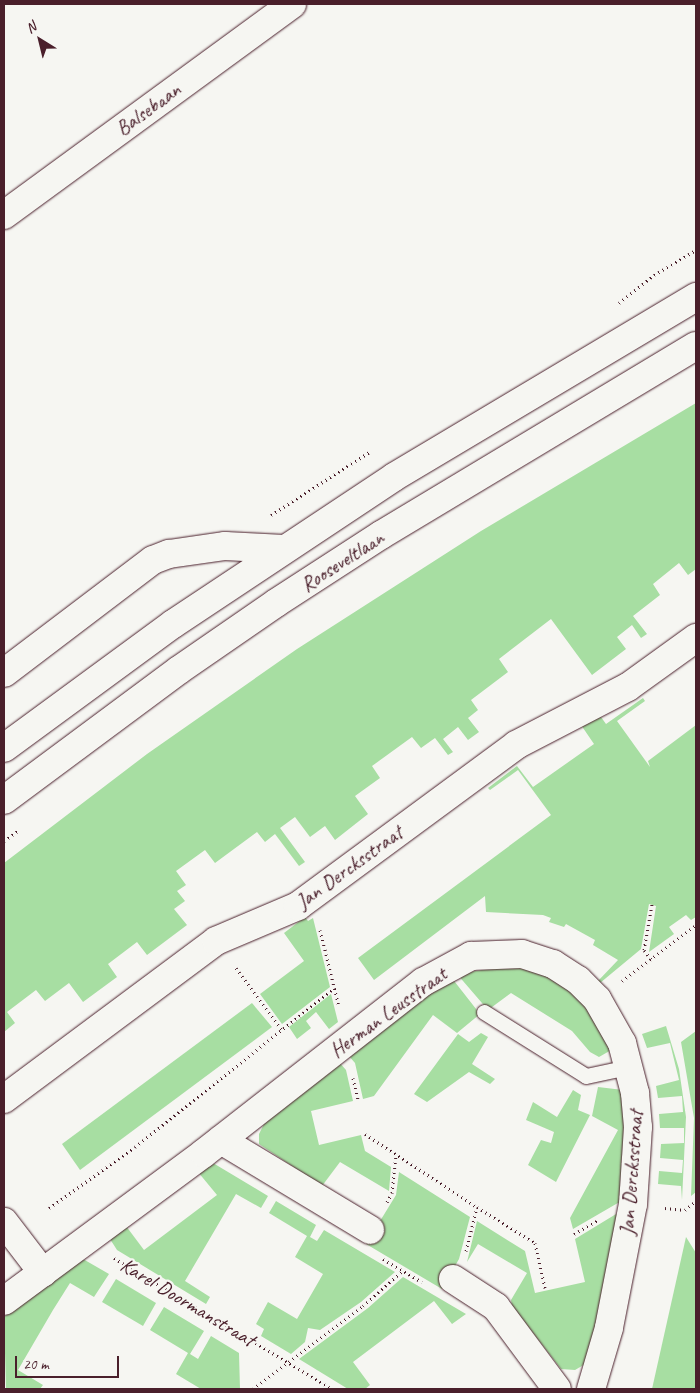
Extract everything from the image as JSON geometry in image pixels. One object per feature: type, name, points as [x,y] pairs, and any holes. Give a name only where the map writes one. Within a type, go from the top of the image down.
[{"type":"street","name":"Balsebaan","points":[[4,215],[292,4]]},
{"type":"street","name":"Rooseveltlaan","points":[[4,748],[126,657],[284,549],[394,477],[696,297]]},
{"type":"street","name":"Rooseveltlaan","points":[[4,800],[179,670],[381,535],[696,346]]},
{"type":"street","name":"Rooseveltlaan","points":[[4,673],[153,560],[169,554],[225,546],[284,549]]},
{"type":"street","name":"Jan Dercksstraat","points":[[4,1099],[216,941],[298,906],[516,745],[628,687],[696,638]]},
{"type":"street","name":"Herman Leusstraat","points":[[43,1273],[221,1140],[422,982],[471,956],[522,954],[553,964],[578,980],[597,999]]},
{"type":"street","name":"Jan Dercksstraat","points":[[591,1389],[609,1328],[633,1204],[638,1127],[635,1093],[622,1043],[597,999]]},
{"type":"street","points":[[221,1140],[374,1243]]},
{"type":"street","points":[[4,1222],[43,1273],[4,1301]]},
{"type":"street","points":[[453,1279],[496,1308],[557,1389]]},
{"type":"lane","points":[[484,1012],[586,1076],[628,1067]]},
{"type":"path","points":[[4,841],[26,824]]},
{"type":"path","points":[[312,896],[341,1018],[354,1035]]},
{"type":"path","points":[[651,959],[644,950],[652,904]]},
{"type":"path","points":[[597,999],[696,926]]},
{"type":"path","points":[[216,941],[281,1029]]},
{"type":"path","points":[[49,1208],[135,1147],[334,988]]},
{"type":"path","points":[[366,1134],[478,1207],[537,1242],[545,1288]]},
{"type":"path","points":[[374,1243],[402,1271],[444,1295],[462,1262],[478,1207]]},
{"type":"path","name":"Karel Doormanstraat","points":[[86,1242],[332,1389]]},
{"type":"path","points":[[253,1389],[289,1363],[402,1271]]},
{"type":"green space","points":[[696,403],[696,569],[688,575],[679,563],[653,584],[660,595],[633,616],[647,634],[641,638],[632,625],[617,637],[626,649],[592,675],[551,619],[499,659],[508,672],[471,700],[478,710],[468,718],[479,732],[468,740],[458,727],[443,739],[453,752],[448,755],[435,738],[421,748],[412,737],[372,766],[380,778],[355,796],[368,814],[335,840],[325,826],[310,837],[295,817],[280,828],[305,862],[299,866],[275,834],[265,842],[257,832],[215,863],[205,850],[176,871],[186,885],[177,891],[185,901],[174,909],[187,925],[147,955],[137,942],[108,964],[117,977],[83,1002],[69,983],[45,1001],[36,990],[7,1012],[15,1023],[4,1032],[4,863],[147,754],[297,649],[481,531]]},
{"type":"green space","points":[[643,698],[645,701],[617,721],[650,767],[648,761],[696,725],[696,917],[691,920],[686,915],[669,927],[674,934],[649,952],[656,906],[649,904],[641,949],[600,983],[598,981],[618,960],[593,945],[595,940],[566,924],[564,927],[549,922],[551,918],[543,915],[486,912],[485,896],[374,980],[358,958],[551,815],[518,770],[490,790],[488,788],[517,766],[533,787],[594,744],[579,722],[596,710],[606,724]]},
{"type":"green space","points":[[305,917],[308,921],[313,918],[330,987],[282,1024],[260,994],[304,961],[284,933]]},
{"type":"green space","points":[[513,965],[551,976],[586,1003],[613,1049],[599,1057],[590,1052],[572,1031],[511,993],[488,1010],[457,974]]},
{"type":"green space","points":[[451,977],[480,1014],[457,1033],[433,1015],[374,1096],[363,1099],[355,1063],[348,1055]]},
{"type":"green space","points":[[331,994],[338,1022],[329,1029],[316,1012],[306,1021],[311,1028],[297,1039],[289,1027]]},
{"type":"green space","points":[[252,1003],[272,1027],[80,1170],[62,1144]]},
{"type":"green space","points":[[666,1026],[679,1069],[686,1117],[682,1200],[681,1186],[658,1184],[659,1171],[682,1173],[683,1160],[660,1158],[661,1144],[684,1143],[684,1128],[660,1128],[659,1114],[683,1112],[682,1096],[658,1098],[656,1086],[679,1080],[670,1043],[647,1048],[642,1034]]},
{"type":"green space","points":[[696,1031],[696,1192],[691,1196],[694,1118],[681,1042]]},
{"type":"green space","points":[[481,1033],[488,1037],[472,1064],[495,1079],[490,1084],[469,1072],[427,1102],[414,1094],[458,1034],[469,1042]]},
{"type":"green space","points":[[339,1062],[346,1070],[353,1101],[311,1111],[319,1145],[361,1135],[365,1151],[391,1167],[389,1191],[340,1162],[322,1186],[259,1144],[259,1134],[266,1120]]},
{"type":"green space","points":[[598,1087],[623,1090],[627,1115],[623,1200],[573,1229],[570,1218],[618,1130],[592,1116]]},
{"type":"green space","points":[[573,1090],[581,1095],[578,1110],[590,1115],[556,1182],[528,1165],[541,1140],[551,1143],[554,1132],[526,1120],[533,1102],[557,1117]]},
{"type":"green space","points":[[213,1163],[268,1196],[261,1208],[236,1194],[185,1281],[210,1297],[206,1304],[117,1250],[110,1239],[126,1226],[144,1250],[217,1195],[198,1172]]},
{"type":"green space","points":[[399,1172],[470,1217],[459,1259],[442,1289],[366,1244],[396,1195]]},
{"type":"green space","points":[[276,1201],[316,1225],[310,1237],[317,1241],[324,1230],[395,1272],[361,1302],[320,1330],[308,1328],[305,1342],[291,1354],[261,1336],[264,1329],[256,1324],[268,1302],[297,1319],[323,1274],[295,1257],[307,1236],[269,1213]]},
{"type":"green space","points":[[621,1211],[587,1363],[575,1370],[561,1369],[512,1306],[511,1300],[527,1273],[478,1244],[467,1262],[477,1221],[525,1251],[535,1293],[585,1282],[575,1239]]},
{"type":"green space","points":[[686,1237],[696,1253],[696,1389],[652,1389]]},
{"type":"green space","points":[[83,1259],[109,1274],[94,1297],[70,1283],[53,1310],[18,1370],[43,1385],[40,1389],[6,1389],[4,1317]]},
{"type":"green space","points":[[403,1277],[466,1314],[452,1324],[434,1301],[353,1362],[370,1385],[365,1389],[348,1389],[299,1359],[368,1308]]},
{"type":"green space","points":[[116,1279],[156,1303],[143,1326],[102,1302]]},
{"type":"green space","points":[[164,1307],[204,1331],[190,1354],[198,1359],[211,1336],[239,1353],[240,1389],[201,1389],[176,1374],[188,1353],[150,1330]]}]
